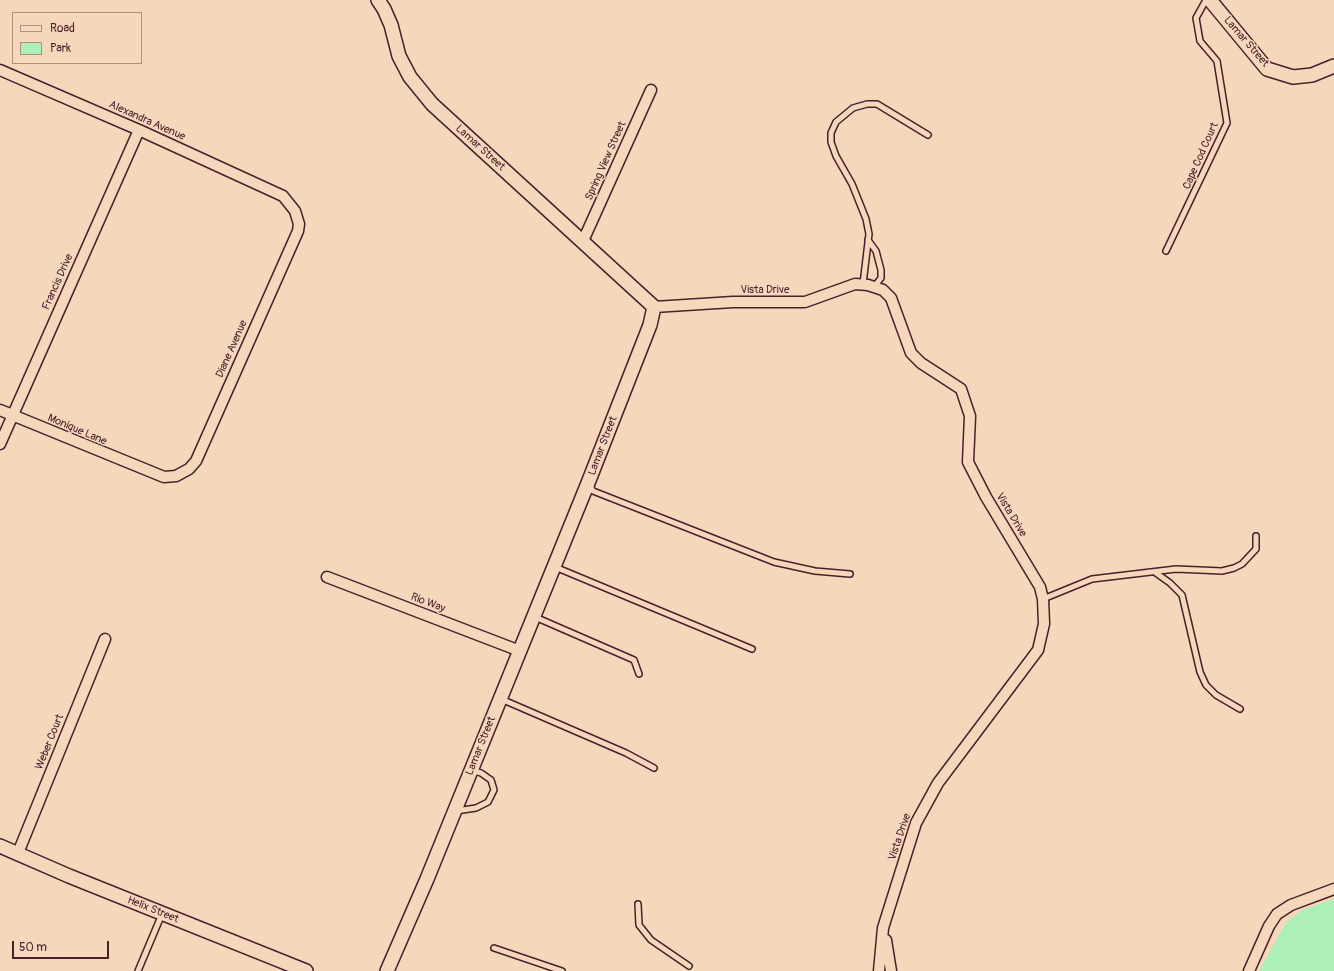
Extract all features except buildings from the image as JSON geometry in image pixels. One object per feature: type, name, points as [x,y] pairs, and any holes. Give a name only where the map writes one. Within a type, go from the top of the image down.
[{"type":"street","name":"Lamar Street","points":[[378,0],[391,25],[399,56],[410,77],[432,104],[654,307],[650,325],[588,483],[455,811],[387,971]]},
{"type":"street","name":"Lamar Street","points":[[1210,0],[1268,68],[1293,77],[1312,75],[1334,66]]},
{"type":"street","name":"Alexandra Avenue","points":[[0,70],[139,130],[283,196]]},
{"type":"street","name":"Spring View Street","points":[[583,241],[651,90]]},
{"type":"street","name":"Francis Drive","points":[[0,444],[139,130]]},
{"type":"street","name":"Diane Avenue","points":[[145,471],[164,477],[176,476],[189,470],[196,461],[298,231],[296,211],[283,196]]},
{"type":"street","name":"Vista Drive","points":[[654,307],[733,302],[805,302],[855,284],[863,284],[883,290],[891,298],[911,353],[921,363],[961,389],[970,416],[968,462],[986,497],[1040,587],[1043,599],[1044,624],[1038,650],[938,783],[916,823],[884,928],[879,971]]},
{"type":"street","name":"Monique Lane","points":[[0,410],[145,471]]},
{"type":"street","name":"Rio Way","points":[[327,577],[520,651]]},
{"type":"street","name":"Weber Court","points":[[18,853],[105,639]]},
{"type":"street","name":"Helix Street","points":[[0,846],[69,876],[306,971]]},
{"type":"street","points":[[1249,971],[1269,926],[1277,914],[1291,906],[1334,889]]},
{"type":"street","points":[[884,928],[891,971]]},
{"type":"lane","name":"Cape Cod Court","points":[[1166,251],[1227,123],[1217,61],[1200,41],[1196,18],[1206,0]]},
{"type":"lane","points":[[863,284],[869,234],[866,219],[855,191],[836,156],[831,142],[831,133],[836,122],[853,108],[867,104],[877,104],[928,135]]},
{"type":"lane","points":[[868,240],[876,251],[881,270],[881,278],[874,287]]},
{"type":"lane","points":[[588,483],[593,491],[755,556],[774,562],[815,571],[850,574]]},
{"type":"lane","points":[[1043,599],[1092,579],[1156,573],[1176,569],[1222,571],[1234,568],[1242,564],[1256,549],[1256,536]]},
{"type":"lane","points":[[554,567],[752,648]]},
{"type":"lane","points":[[1156,573],[1170,583],[1182,595],[1200,672],[1206,685],[1216,695],[1240,708]]},
{"type":"lane","points":[[534,616],[634,660],[639,674]]},
{"type":"lane","points":[[500,699],[626,753],[654,768]]},
{"type":"lane","points":[[455,811],[476,808],[488,802],[494,790],[491,780],[481,773],[471,770]]},
{"type":"lane","points":[[638,904],[638,925],[651,940],[689,966]]},
{"type":"lane","points":[[138,971],[162,913]]},
{"type":"lane","points":[[494,948],[562,971]]},
{"type":"green space","points":[[1334,899],[1334,971],[1259,971],[1287,921],[1304,909]]}]
